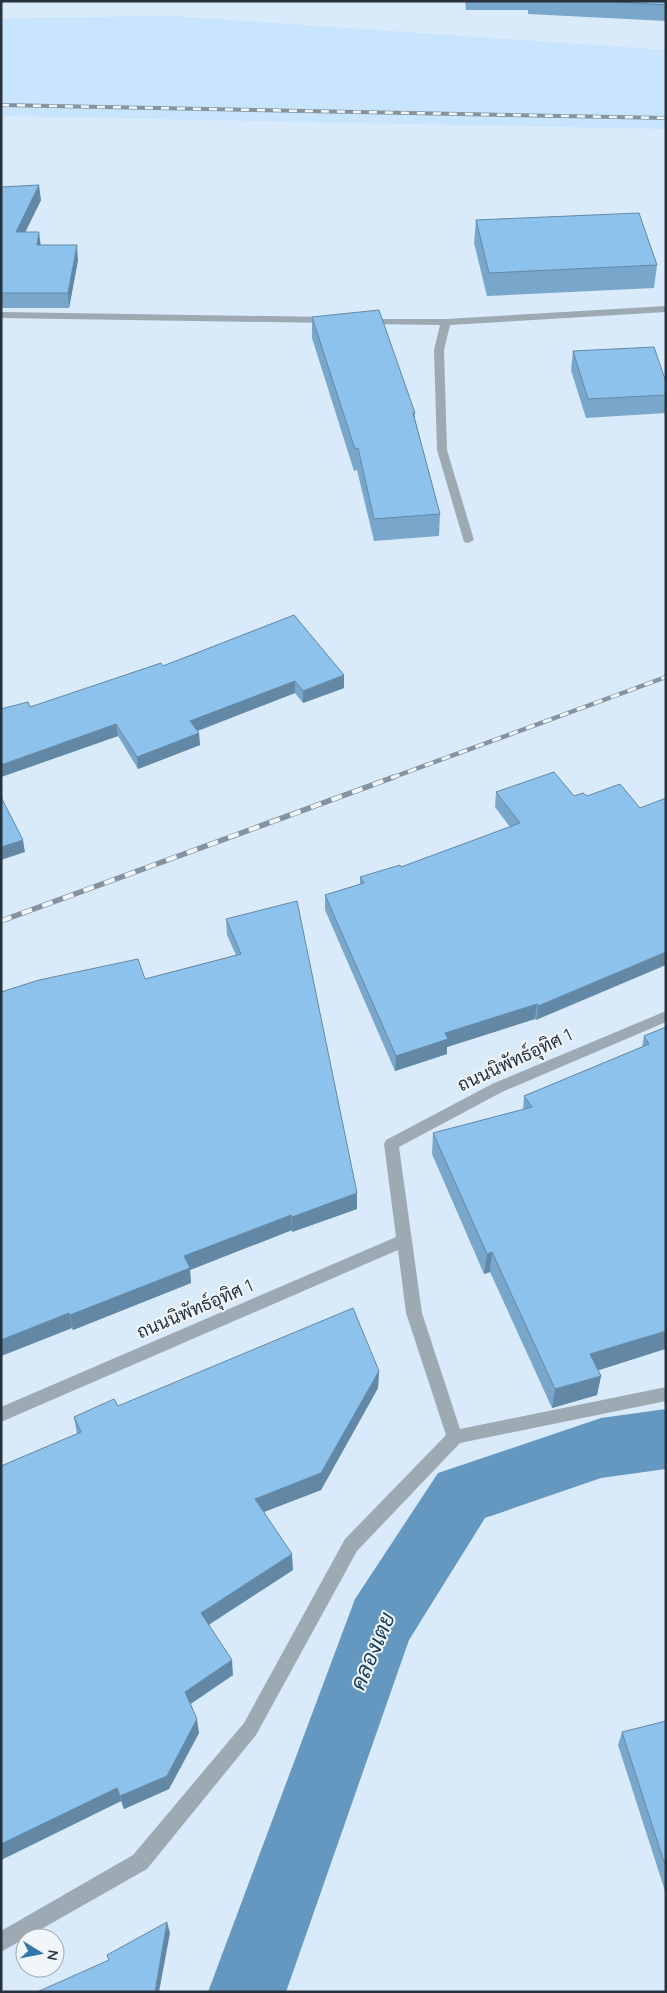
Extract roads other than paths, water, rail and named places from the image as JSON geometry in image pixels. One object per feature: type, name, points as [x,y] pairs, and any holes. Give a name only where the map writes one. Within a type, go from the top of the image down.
[{"type":"street","points":[[357,321],[446,322],[666,309]]},
{"type":"street","points":[[1,315],[337,320]]},
{"type":"street","points":[[446,322],[439,350],[442,450],[468,540]]},
{"type":"street","name":"ถนนนิพัทธ์อุทิศ 1","points":[[455,1436],[414,1313],[391,1144],[497,1088],[666,1016]]},
{"type":"street","name":"ถนนนิพัทธ์อุทิศ 1","points":[[1,1414],[404,1240]]},
{"type":"street","points":[[1,1942],[140,1862],[250,1729],[351,1545],[455,1436],[666,1394]]},
{"type":"waterway","name":"คลองเตย","points":[[247,1992],[380,1623],[462,1495],[601,1448],[666,1439]]},
{"type":"railway","points":[[1,105],[666,118]]},
{"type":"railway","points":[[391,778],[666,677]]},
{"type":"railway","points":[[1,921],[394,777]]}]
